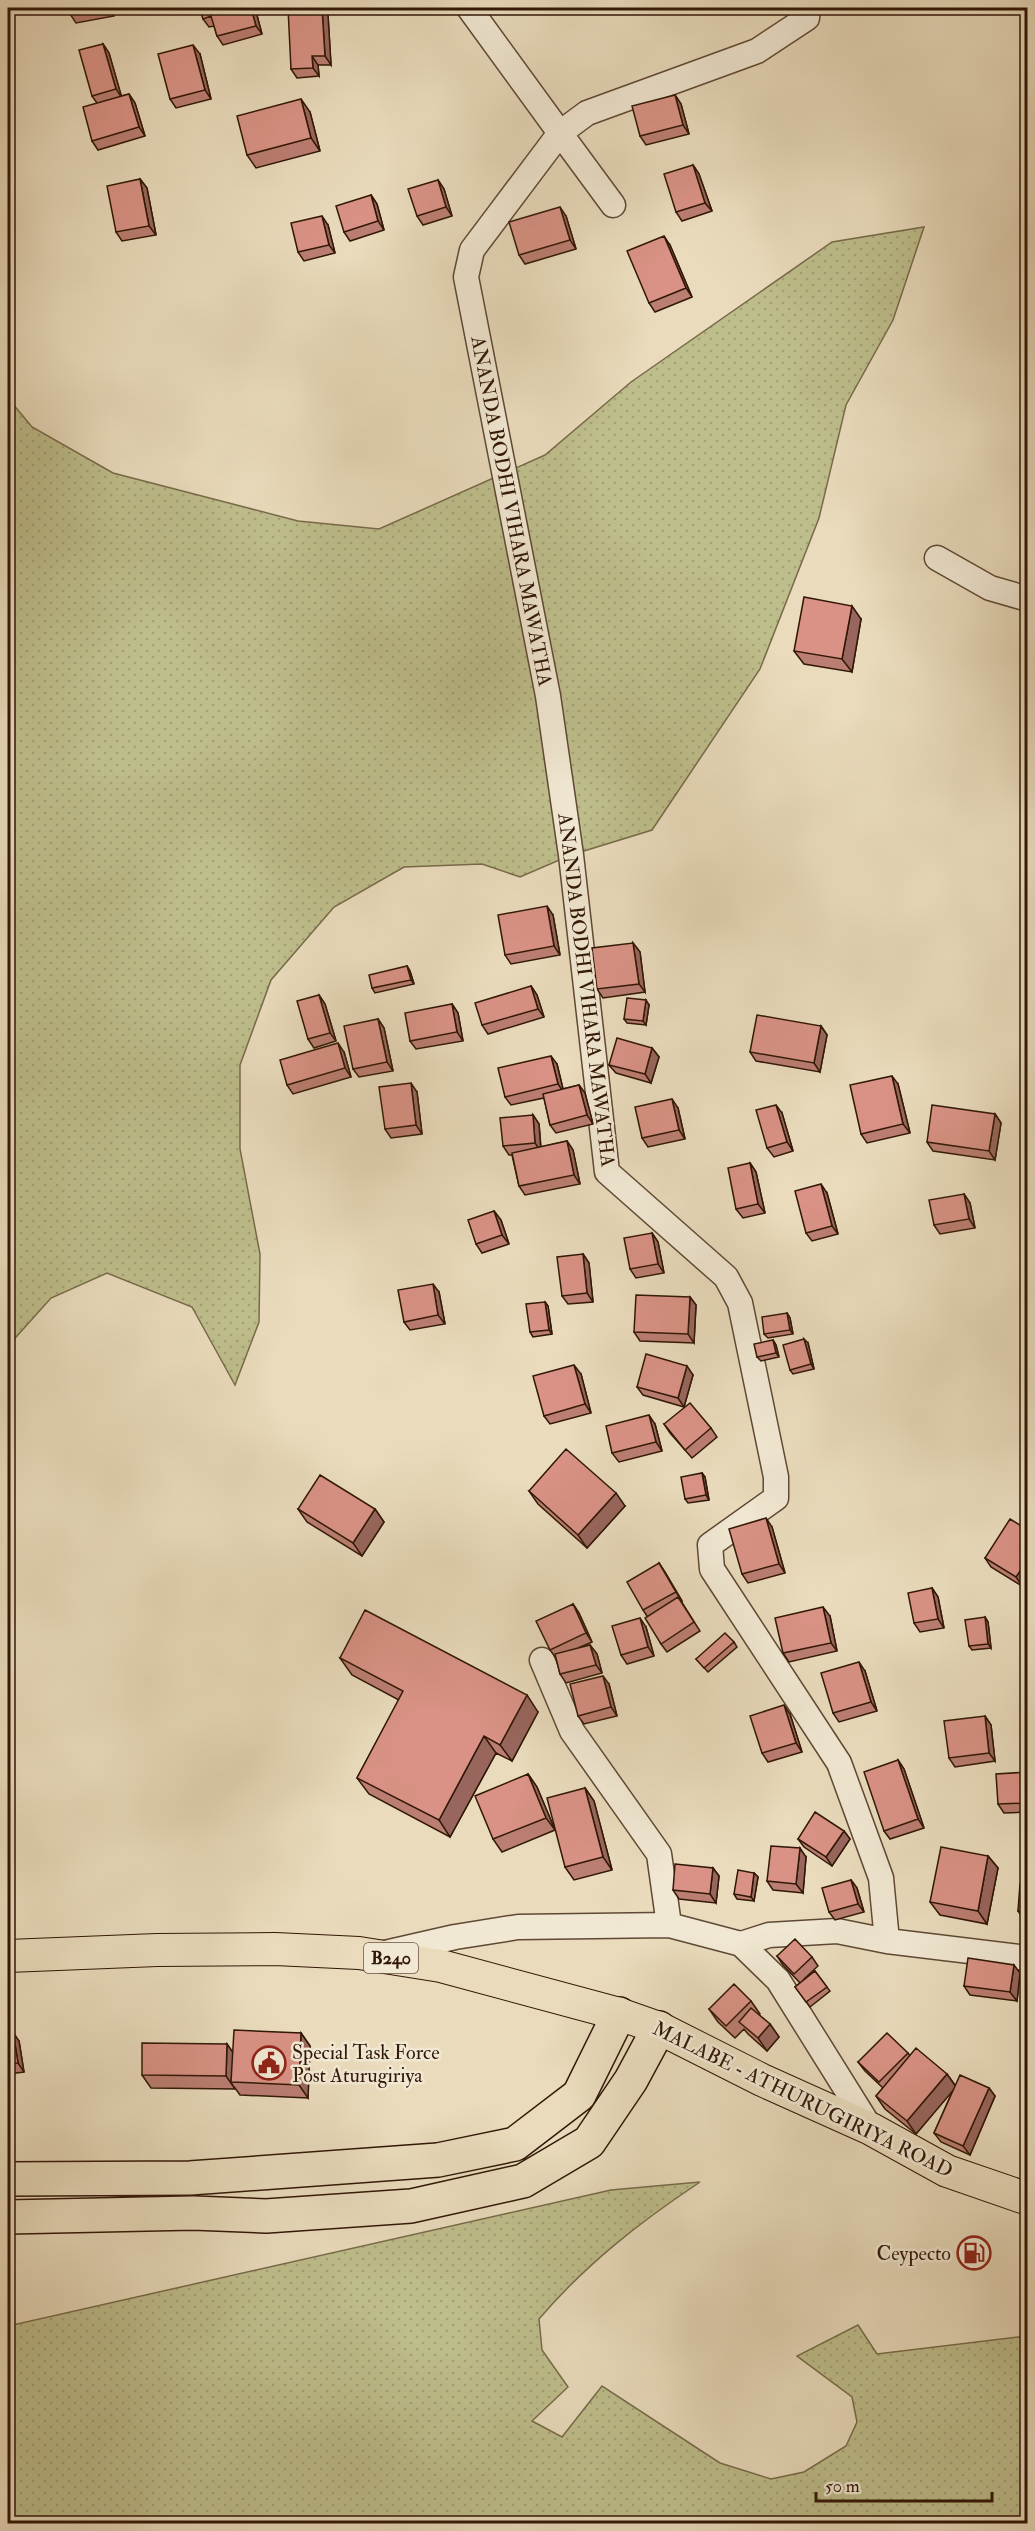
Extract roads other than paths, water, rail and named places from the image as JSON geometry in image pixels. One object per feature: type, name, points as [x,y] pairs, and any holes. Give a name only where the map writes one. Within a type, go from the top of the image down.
[{"type":"highway","points":[[8,2180],[201,2177],[438,2160],[515,2144],[579,2095],[619,2014]]},
{"type":"highway","points":[[8,2217],[193,2213],[266,2216],[411,2206],[523,2181],[589,2142],[631,2080],[659,2028]]},
{"type":"main road","name":"MALABE - ATHURUGIRIYA ROAD","points":[[8,1956],[157,1950],[275,1949],[377,1955],[441,1966],[619,2014],[659,2028],[762,2080],[871,2129],[946,2171],[1028,2199]]},
{"type":"street","points":[[469,8],[613,205]]},
{"type":"street","points":[[560,133],[587,113],[757,51],[807,18],[808,8]]},
{"type":"street","name":"ANANDA BODHI VIHARA MAWATHA","points":[[560,133],[472,250],[466,277],[548,696],[571,855],[607,1172],[726,1277],[740,1303],[776,1478],[776,1498],[710,1545],[712,1569],[839,1763],[881,1878],[887,1941]]},
{"type":"street","points":[[937,558],[990,588],[1028,599]]},
{"type":"street","points":[[543,1660],[572,1731],[659,1854],[669,1925]]},
{"type":"street","points":[[377,1955],[455,1937],[518,1927],[669,1925],[741,1944],[778,1980],[871,2129]]},
{"type":"street","points":[[741,1944],[769,1935],[837,1932],[887,1941],[1028,1958]]},
{"type":"place","name":"Special Task Force Post Aturugiriya","points":[[269,2063]]},
{"type":"place","name":"Ceypecto","points":[[974,2253]]}]
